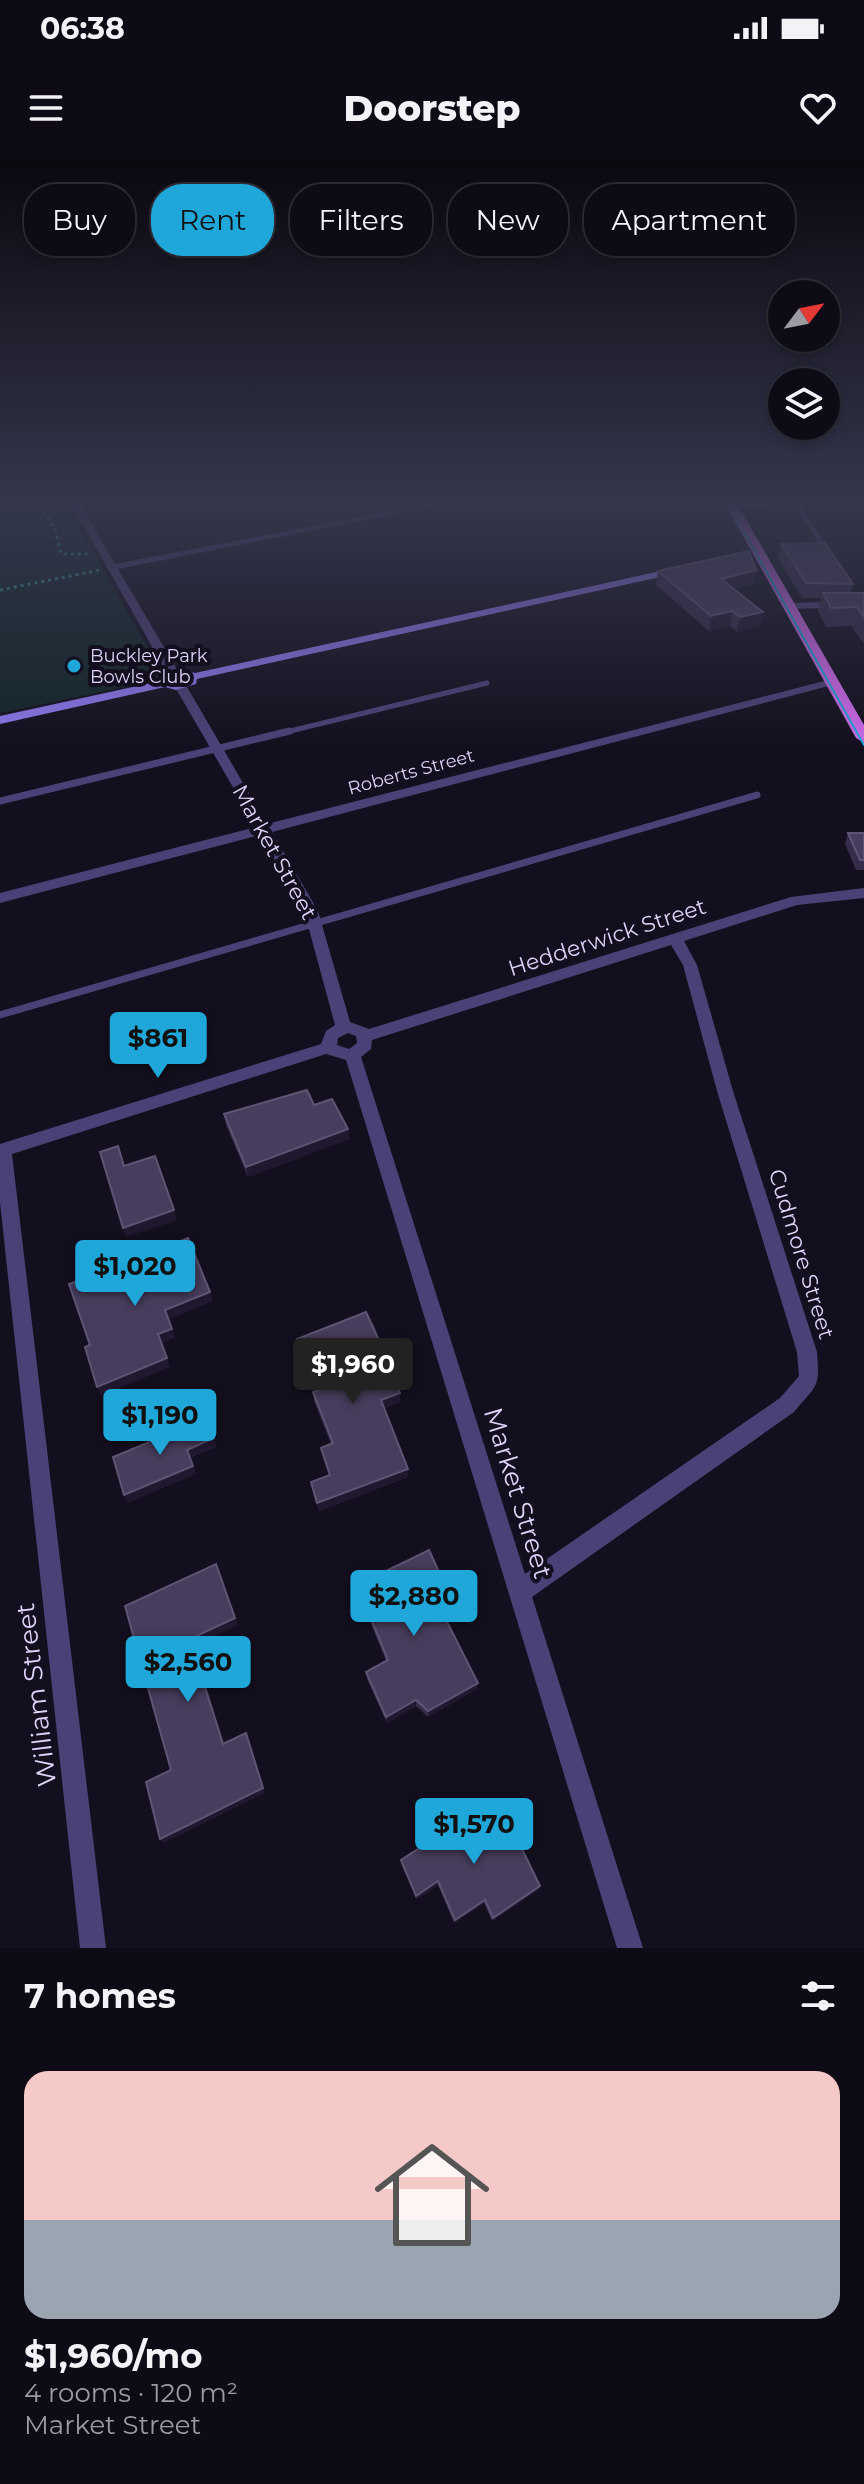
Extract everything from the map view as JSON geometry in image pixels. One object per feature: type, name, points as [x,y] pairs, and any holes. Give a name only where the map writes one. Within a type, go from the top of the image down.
[{"type":"main road","points":[[776,583],[864,738]]},
{"type":"street","points":[[121,583],[169,678],[181,687],[190,683],[193,677]]},
{"type":"street","points":[[0,720],[183,672],[193,677],[618,583]]},
{"type":"street","points":[[789,606],[862,604]]},
{"type":"street","name":"Roberts Street","points":[[0,898],[832,682]]},
{"type":"street","name":"Market Street","points":[[181,687],[316,923],[344,1028]]},
{"type":"street","name":"Hedderwick Street","points":[[365,1036],[796,900],[864,893]]},
{"type":"street","name":"Cudmore Street","points":[[519,1592],[787,1405],[809,1379],[807,1352],[725,1091],[690,965],[675,938]]},
{"type":"street","points":[[344,1028],[359,1030],[365,1036],[363,1049],[352,1055],[341,1055],[329,1047],[331,1035],[344,1028]]},
{"type":"street","points":[[2,1150],[329,1047]]},
{"type":"street","name":"Market Street","points":[[352,1055],[630,1948]]},
{"type":"street","name":"William Street","points":[[2,1150],[93,1948]]},
{"type":"lane","points":[[852,591],[862,604]]},
{"type":"lane","points":[[0,801],[487,683]]},
{"type":"lane","points":[[0,1015],[757,795]]},
{"type":"path","points":[[0,590],[33,583]]},
{"type":"shaded area","points":[[0,583],[111,583],[163,674],[158,680],[0,713]]},
{"type":"building","points":[[673,583],[727,583],[763,612],[740,617],[732,611],[711,616]]},
{"type":"building","points":[[823,593],[864,593],[864,617],[857,607],[831,608]]},
{"type":"building","points":[[848,833],[864,833],[864,860],[860,860]]},
{"type":"building","points":[[307,1090],[314,1105],[332,1099],[348,1129],[246,1167],[224,1114]]},
{"type":"building","points":[[118,1146],[124,1166],[155,1156],[174,1210],[123,1228],[100,1152]]},
{"type":"building","points":[[188,1238],[210,1292],[165,1310],[172,1329],[158,1334],[167,1358],[97,1387],[85,1347],[90,1345],[69,1284]]},
{"type":"building","points":[[366,1312],[400,1393],[381,1400],[408,1469],[317,1503],[311,1482],[330,1475],[321,1448],[333,1443],[313,1392],[319,1390],[297,1339]]},
{"type":"building","points":[[207,1418],[214,1438],[187,1450],[193,1466],[124,1495],[113,1457]]},
{"type":"building","points":[[429,1550],[450,1596],[437,1602],[478,1683],[428,1711],[416,1700],[386,1717],[366,1672],[388,1660],[357,1585]]},
{"type":"building","points":[[216,1564],[235,1618],[190,1639],[223,1744],[246,1733],[263,1788],[160,1839],[146,1782],[171,1770],[125,1606]]},
{"type":"building","points":[[481,1809],[489,1826],[506,1816],[540,1886],[493,1918],[485,1900],[455,1920],[438,1881],[416,1896],[401,1860]]},
{"type":"tram line","points":[[773,583],[864,745]]},
{"type":"place","name":"Buckley Park Bowls Club","points":[[74,666]]}]
